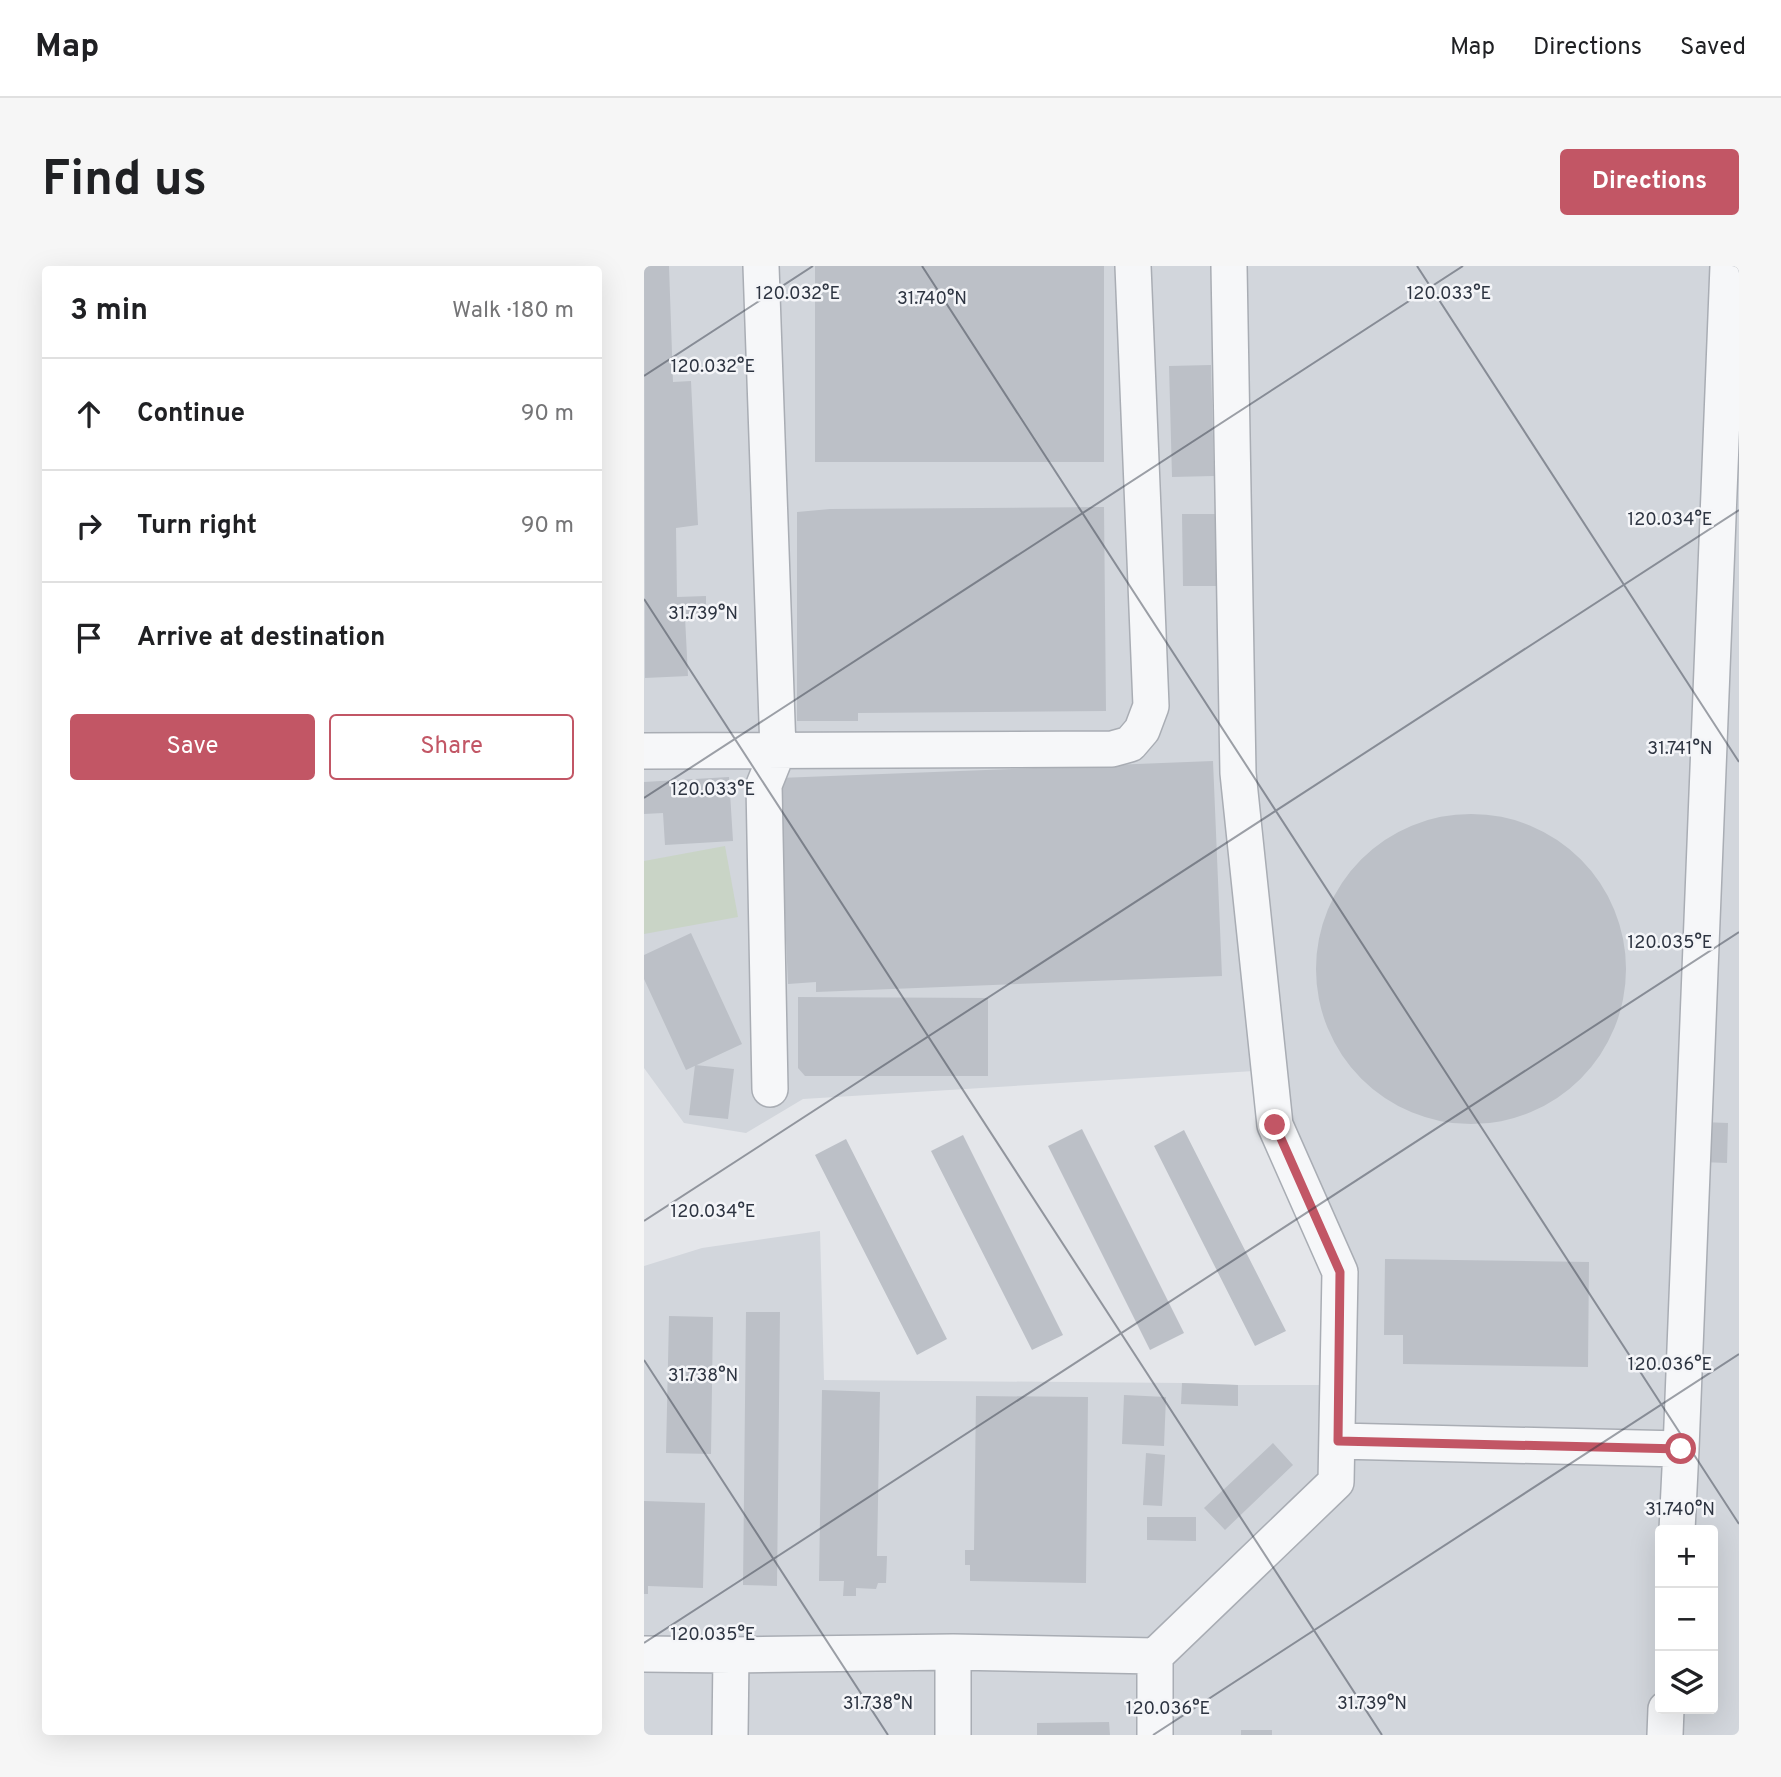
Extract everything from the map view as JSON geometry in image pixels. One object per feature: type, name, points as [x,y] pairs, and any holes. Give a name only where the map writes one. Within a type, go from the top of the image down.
[{"type":"lane","points":[[761,266],[778,750],[765,785],[770,1089]]},
{"type":"lane","points":[[644,751],[1112,749],[1130,744],[1142,730],[1151,706],[1133,266]]},
{"type":"lane","points":[[644,1654],[953,1652],[1155,1656],[1336,1482],[1340,1272],[1275,1125],[1238,773],[1229,266]]},
{"type":"lane","points":[[1677,1525],[1728,266]]},
{"type":"lane","points":[[1338,1441],[1681,1449]]},
{"type":"lane","points":[[953,1652],[953,1735]]},
{"type":"lane","points":[[730,1735],[731,1655]]},
{"type":"lane","points":[[1155,1656],[1155,1735]]},
{"type":"lane","points":[[1665,1735],[1666,1714]]},
{"type":"shaded area","points":[[644,266],[1739,266],[1739,1735],[644,1735],[644,1266],[702,1248],[820,1231],[824,1380],[1319,1385],[1324,1273],[1254,1071],[803,1099],[746,1133],[684,1123],[644,1068]]},
{"type":"green space","points":[[725,846],[738,917],[644,934],[644,861]]},
{"type":"building","points":[[644,266],[669,266],[673,382],[691,381],[698,525],[676,528],[677,597],[706,596],[706,616],[685,617],[688,676],[645,678]]},
{"type":"building","points":[[815,266],[1104,266],[1104,462],[815,462]]},
{"type":"building","points":[[1211,365],[1214,476],[1172,477],[1169,366]]},
{"type":"building","points":[[1104,507],[1106,711],[858,713],[858,721],[797,721],[797,512],[830,509]]},
{"type":"building","points":[[1182,514],[1216,514],[1217,586],[1183,586]]},
{"type":"building","points":[[1213,761],[1222,976],[816,992],[816,982],[788,984],[779,778]]},
{"type":"building","points":[[729,777],[733,841],[665,845],[663,813],[644,814],[644,782]]},
{"type":"building","points":[[1471,814],[1501,817],[1544,832],[1569,849],[1591,871],[1608,896],[1619,924],[1626,969],[1623,999],[1608,1042],[1591,1067],[1569,1089],[1544,1106],[1516,1117],[1471,1124],[1441,1121],[1398,1106],[1373,1089],[1351,1067],[1334,1042],[1323,1014],[1316,969],[1319,939],[1334,896],[1351,871],[1373,849],[1398,832],[1426,821]]},
{"type":"building","points":[[691,933],[742,1044],[686,1070],[644,979],[644,955]]},
{"type":"building","points":[[798,997],[988,998],[988,1076],[805,1076],[798,1068]]},
{"type":"building","points":[[695,1065],[734,1069],[728,1119],[689,1115]]},
{"type":"building","points":[[1702,1122],[1728,1123],[1727,1163],[1701,1162]]},
{"type":"building","points":[[1082,1129],[1184,1333],[1150,1350],[1048,1146]]},
{"type":"building","points":[[1184,1130],[1286,1331],[1255,1346],[1154,1146]]},
{"type":"building","points":[[963,1135],[1063,1335],[1032,1350],[931,1151]]},
{"type":"building","points":[[846,1139],[947,1339],[917,1355],[815,1155]]},
{"type":"building","points":[[1385,1259],[1589,1262],[1588,1367],[1403,1364],[1403,1335],[1384,1335]]},
{"type":"building","points":[[746,1312],[780,1312],[777,1586],[743,1585]]},
{"type":"building","points":[[669,1316],[713,1317],[711,1454],[666,1453]]},
{"type":"building","points":[[1182,1383],[1238,1385],[1238,1406],[1181,1404]]},
{"type":"building","points":[[822,1390],[880,1392],[877,1556],[887,1556],[886,1583],[878,1583],[876,1589],[856,1588],[856,1596],[843,1596],[844,1581],[819,1581]]},
{"type":"building","points":[[1124,1395],[1166,1397],[1164,1446],[1122,1444]]},
{"type":"building","points":[[976,1396],[1088,1397],[1086,1583],[970,1581],[970,1565],[965,1565],[965,1550],[974,1550]]},
{"type":"building","points":[[1273,1443],[1293,1465],[1225,1530],[1204,1508]]},
{"type":"building","points":[[1146,1453],[1165,1455],[1162,1506],[1143,1505]]},
{"type":"building","points":[[644,1501],[705,1503],[703,1588],[648,1586],[648,1594],[644,1594]]},
{"type":"building","points":[[1147,1517],[1196,1517],[1196,1541],[1147,1540]]},
{"type":"building","points":[[1109,1722],[1110,1735],[1037,1735],[1037,1723]]},
{"type":"building","points":[[1241,1730],[1272,1730],[1272,1735],[1241,1735]]},
{"type":"route","points":[[1275,1125],[1340,1272],[1338,1441],[1681,1449]]}]
